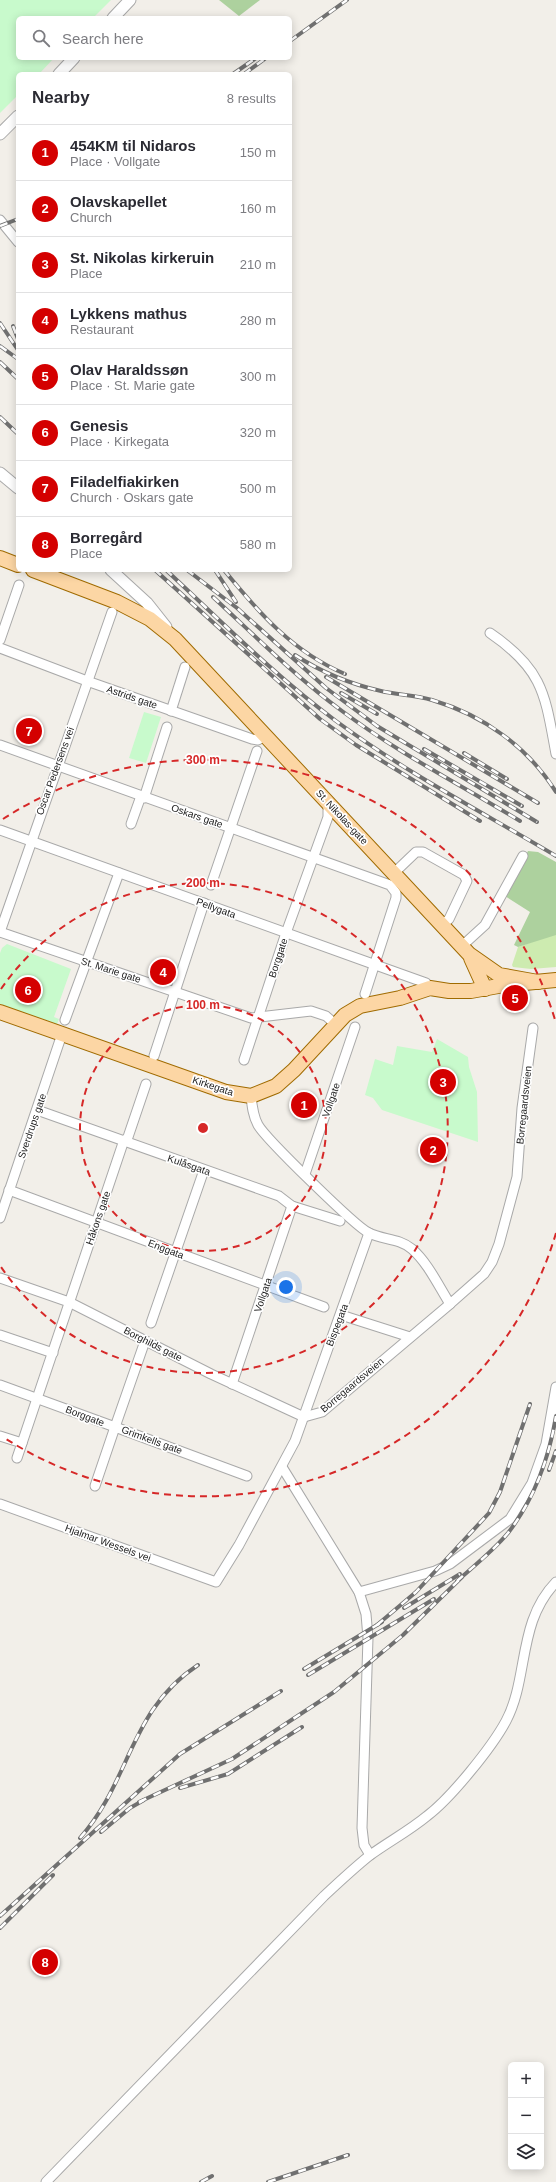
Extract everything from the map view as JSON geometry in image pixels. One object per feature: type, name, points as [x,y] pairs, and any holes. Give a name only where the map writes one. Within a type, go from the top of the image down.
[{"type":"main road","points":[[0,558],[16,564]]},
{"type":"main road","name":"St. Nikolas-gate","points":[[38,572],[117,602],[150,620],[175,639],[264,736],[328,801],[465,950],[499,975],[512,979],[538,982]]},
{"type":"main road","name":"St. Nikolas-gate","points":[[465,950],[485,989]]},
{"type":"main road","points":[[251,1096],[276,1086],[345,1015],[360,1006],[400,998],[430,988],[459,992],[504,985],[556,980]]},
{"type":"main road","points":[[485,989],[505,991],[556,985]]},
{"type":"main road","name":"Kirkegata","points":[[0,1012],[64,1027],[226,1092],[251,1096]]},
{"type":"street","points":[[115,16],[130,0]]},
{"type":"street","points":[[61,72],[72,60]]},
{"type":"street","points":[[0,134],[16,118]]},
{"type":"street","points":[[0,220],[16,240]]},
{"type":"street","points":[[0,473],[16,486]]},
{"type":"street","points":[[113,572],[147,603],[175,639]]},
{"type":"street","points":[[0,640],[19,585]]},
{"type":"street","name":"Oscar Pedersens vei","points":[[0,932],[30,841],[112,612]]},
{"type":"street","points":[[490,634],[505,643],[531,670],[540,683],[546,700],[556,754]]},
{"type":"street","name":"Astrids gate","points":[[0,648],[87,681],[252,739],[258,740],[264,736]]},
{"type":"street","points":[[171,711],[185,667]]},
{"type":"street","points":[[131,824],[143,797],[167,727]]},
{"type":"street","name":"Oskars gate","points":[[0,745],[313,857],[384,883],[393,888],[396,898],[374,964]]},
{"type":"street","points":[[211,885],[257,751]]},
{"type":"street","name":"Borggate","points":[[244,1060],[286,933],[328,816],[328,801]]},
{"type":"street","name":"Pellygata","points":[[0,830],[426,983],[430,988]]},
{"type":"street","points":[[394,873],[416,852],[423,852],[464,875],[467,881],[449,919],[442,925]]},
{"type":"street","points":[[465,950],[485,925],[523,856]]},
{"type":"street","name":"Sverdrups gate","points":[[0,1218],[86,962],[119,873]]},
{"type":"street","points":[[154,1056],[204,903]]},
{"type":"street","name":"St. Marie gate","points":[[0,932],[251,1018],[311,1011],[326,1016],[336,1024]]},
{"type":"street","points":[[365,994],[374,964]]},
{"type":"street","name":"Vollgate","points":[[305,1174],[355,1026]]},
{"type":"street","name":"Borregaardsveien","points":[[304,1417],[322,1412],[484,1274],[492,1262],[499,1244],[517,1177],[522,1108],[533,1028]]},
{"type":"street","name":"Håkons gate","points":[[17,1458],[123,1143],[128,1137],[146,1084]]},
{"type":"street","points":[[251,1096],[253,1114],[259,1126],[347,1215],[370,1233],[399,1241],[410,1247],[419,1255],[450,1304]]},
{"type":"street","name":"Kulåsgata","points":[[37,1110],[123,1143],[278,1196],[292,1206],[340,1221]]},
{"type":"street","points":[[151,1323],[204,1170]]},
{"type":"street","name":"Enggata","points":[[9,1190],[324,1307]]},
{"type":"street","name":"Vollgata","points":[[232,1384],[292,1206]]},
{"type":"street","name":"Bispegata","points":[[304,1417],[370,1233]]},
{"type":"street","name":"Borghilds gate","points":[[0,1278],[69,1302],[232,1384],[304,1417]]},
{"type":"street","points":[[341,1315],[410,1337]]},
{"type":"street","points":[[0,1335],[53,1353]]},
{"type":"street","name":"Borggate","points":[[38,1398],[115,1427],[145,1341]]},
{"type":"street","points":[[0,1385],[38,1398]]},
{"type":"street","points":[[359,1592],[435,1572],[450,1564],[510,1519],[532,1483],[546,1444],[556,1387]]},
{"type":"street","points":[[304,1417],[295,1441],[282,1467],[359,1592],[366,1614],[368,1630],[362,1828],[364,1845],[370,1855]]},
{"type":"street","name":"Grimkells gate","points":[[95,1486],[115,1427],[247,1476]]},
{"type":"street","points":[[0,1436],[22,1443]]},
{"type":"street","name":"Hjalmar Wessels vei","points":[[0,1504],[216,1582],[282,1467]]},
{"type":"street","points":[[46,2182],[324,1896],[370,1855],[429,1815],[489,1748],[507,1719],[515,1694],[528,1634],[539,1607],[556,1582]]},
{"type":"green space","points":[[0,0],[111,0],[95,16],[16,16],[16,60],[52,60],[41,72],[16,72],[16,97],[0,113]]},
{"type":"green space","points":[[219,0],[260,0],[239,16]]},
{"type":"green space","points":[[144,712],[161,717],[146,763],[129,758]]},
{"type":"green space","points":[[528,851],[538,852],[556,862],[556,935],[518,947],[514,945],[530,912],[505,896]]},
{"type":"green space","points":[[551,935],[556,935],[556,967],[531,969],[513,967],[512,965],[518,947]]},
{"type":"green space","points":[[7,944],[71,969],[54,1017],[59,1019],[57,1024],[0,1004],[0,953],[2,948]],"holes":[[[26,981],[32,981],[31,999],[25,999],[19,989],[21,984]]]},
{"type":"green space","points":[[437,1039],[468,1057],[469,1067],[477,1092],[478,1142],[382,1110],[373,1098],[365,1095],[375,1059],[393,1065],[397,1046],[432,1052]]},
{"type":"water","points":[[25,981],[33,981],[38,986],[36,997],[33,999],[25,999],[20,994],[20,986]]},
{"type":"railway","points":[[292,40],[347,0]]},
{"type":"railway","points":[[236,72],[253,60]]},
{"type":"railway","points":[[247,72],[263,60]]},
{"type":"railway","points":[[0,226],[16,220]]},
{"type":"railway","points":[[0,323],[16,347]]},
{"type":"railway","points":[[13,326],[16,334]]},
{"type":"railway","points":[[0,346],[16,358]]},
{"type":"railway","points":[[0,362],[16,377]]},
{"type":"railway","points":[[0,417],[16,432]]},
{"type":"railway","points":[[157,572],[320,719],[356,745],[480,821]]},
{"type":"railway","points":[[168,572],[291,686],[336,721],[362,740],[416,775],[556,856]]},
{"type":"railway","points":[[190,572],[237,608],[326,688],[377,726],[537,822]]},
{"type":"railway","points":[[216,572],[236,602]]},
{"type":"railway","points":[[226,572],[264,616],[293,643],[309,655],[345,674]]},
{"type":"railway","points":[[213,597],[292,670],[342,711],[407,755],[520,821]]},
{"type":"railway","points":[[295,655],[325,672],[358,685],[432,700],[469,714],[503,735],[518,747],[545,776],[556,792]]},
{"type":"railway","points":[[326,677],[538,803]]},
{"type":"railway","points":[[341,693],[377,714]]},
{"type":"railway","points":[[424,749],[522,806]]},
{"type":"railway","points":[[464,753],[507,779]]},
{"type":"railway","points":[[377,1625],[416,1592],[489,1513],[500,1492],[530,1404]]},
{"type":"railway","points":[[457,1581],[484,1558],[508,1533],[518,1520],[540,1477],[556,1416]]},
{"type":"railway","points":[[549,1470],[556,1451]]},
{"type":"railway","points":[[404,1608],[460,1574]]},
{"type":"railway","points":[[139,1802],[232,1759],[334,1692],[403,1635],[462,1577]]},
{"type":"railway","points":[[308,1675],[434,1599]]},
{"type":"railway","points":[[304,1669],[382,1622]]},
{"type":"railway","points":[[80,1838],[97,1816],[144,1724],[158,1703],[175,1683],[198,1665]]},
{"type":"railway","points":[[0,1916],[180,1754],[281,1691]]},
{"type":"railway","points":[[180,1788],[228,1774],[302,1727]]},
{"type":"railway","points":[[101,1832],[130,1808],[144,1800]]},
{"type":"railway","points":[[0,1928],[53,1875]]},
{"type":"railway","points":[[268,2182],[348,2155]]},
{"type":"railway","points":[[201,2182],[212,2176]]},
{"type":"place","name":"Filadelfiakirken","points":[[29,731]]},
{"type":"place","name":"Lykkens mathus","points":[[163,972]]},
{"type":"place","name":"Genesis","points":[[28,990]]},
{"type":"place","name":"Olav Haraldssøn","points":[[515,998]]},
{"type":"place","name":"St. Nikolas kirkeruin","points":[[443,1082]]},
{"type":"place","name":"454KM til Nidaros","points":[[304,1105]]},
{"type":"place","name":"Olavskapellet","points":[[433,1150]]},
{"type":"place","name":"Borregård","points":[[45,1962]]}]
